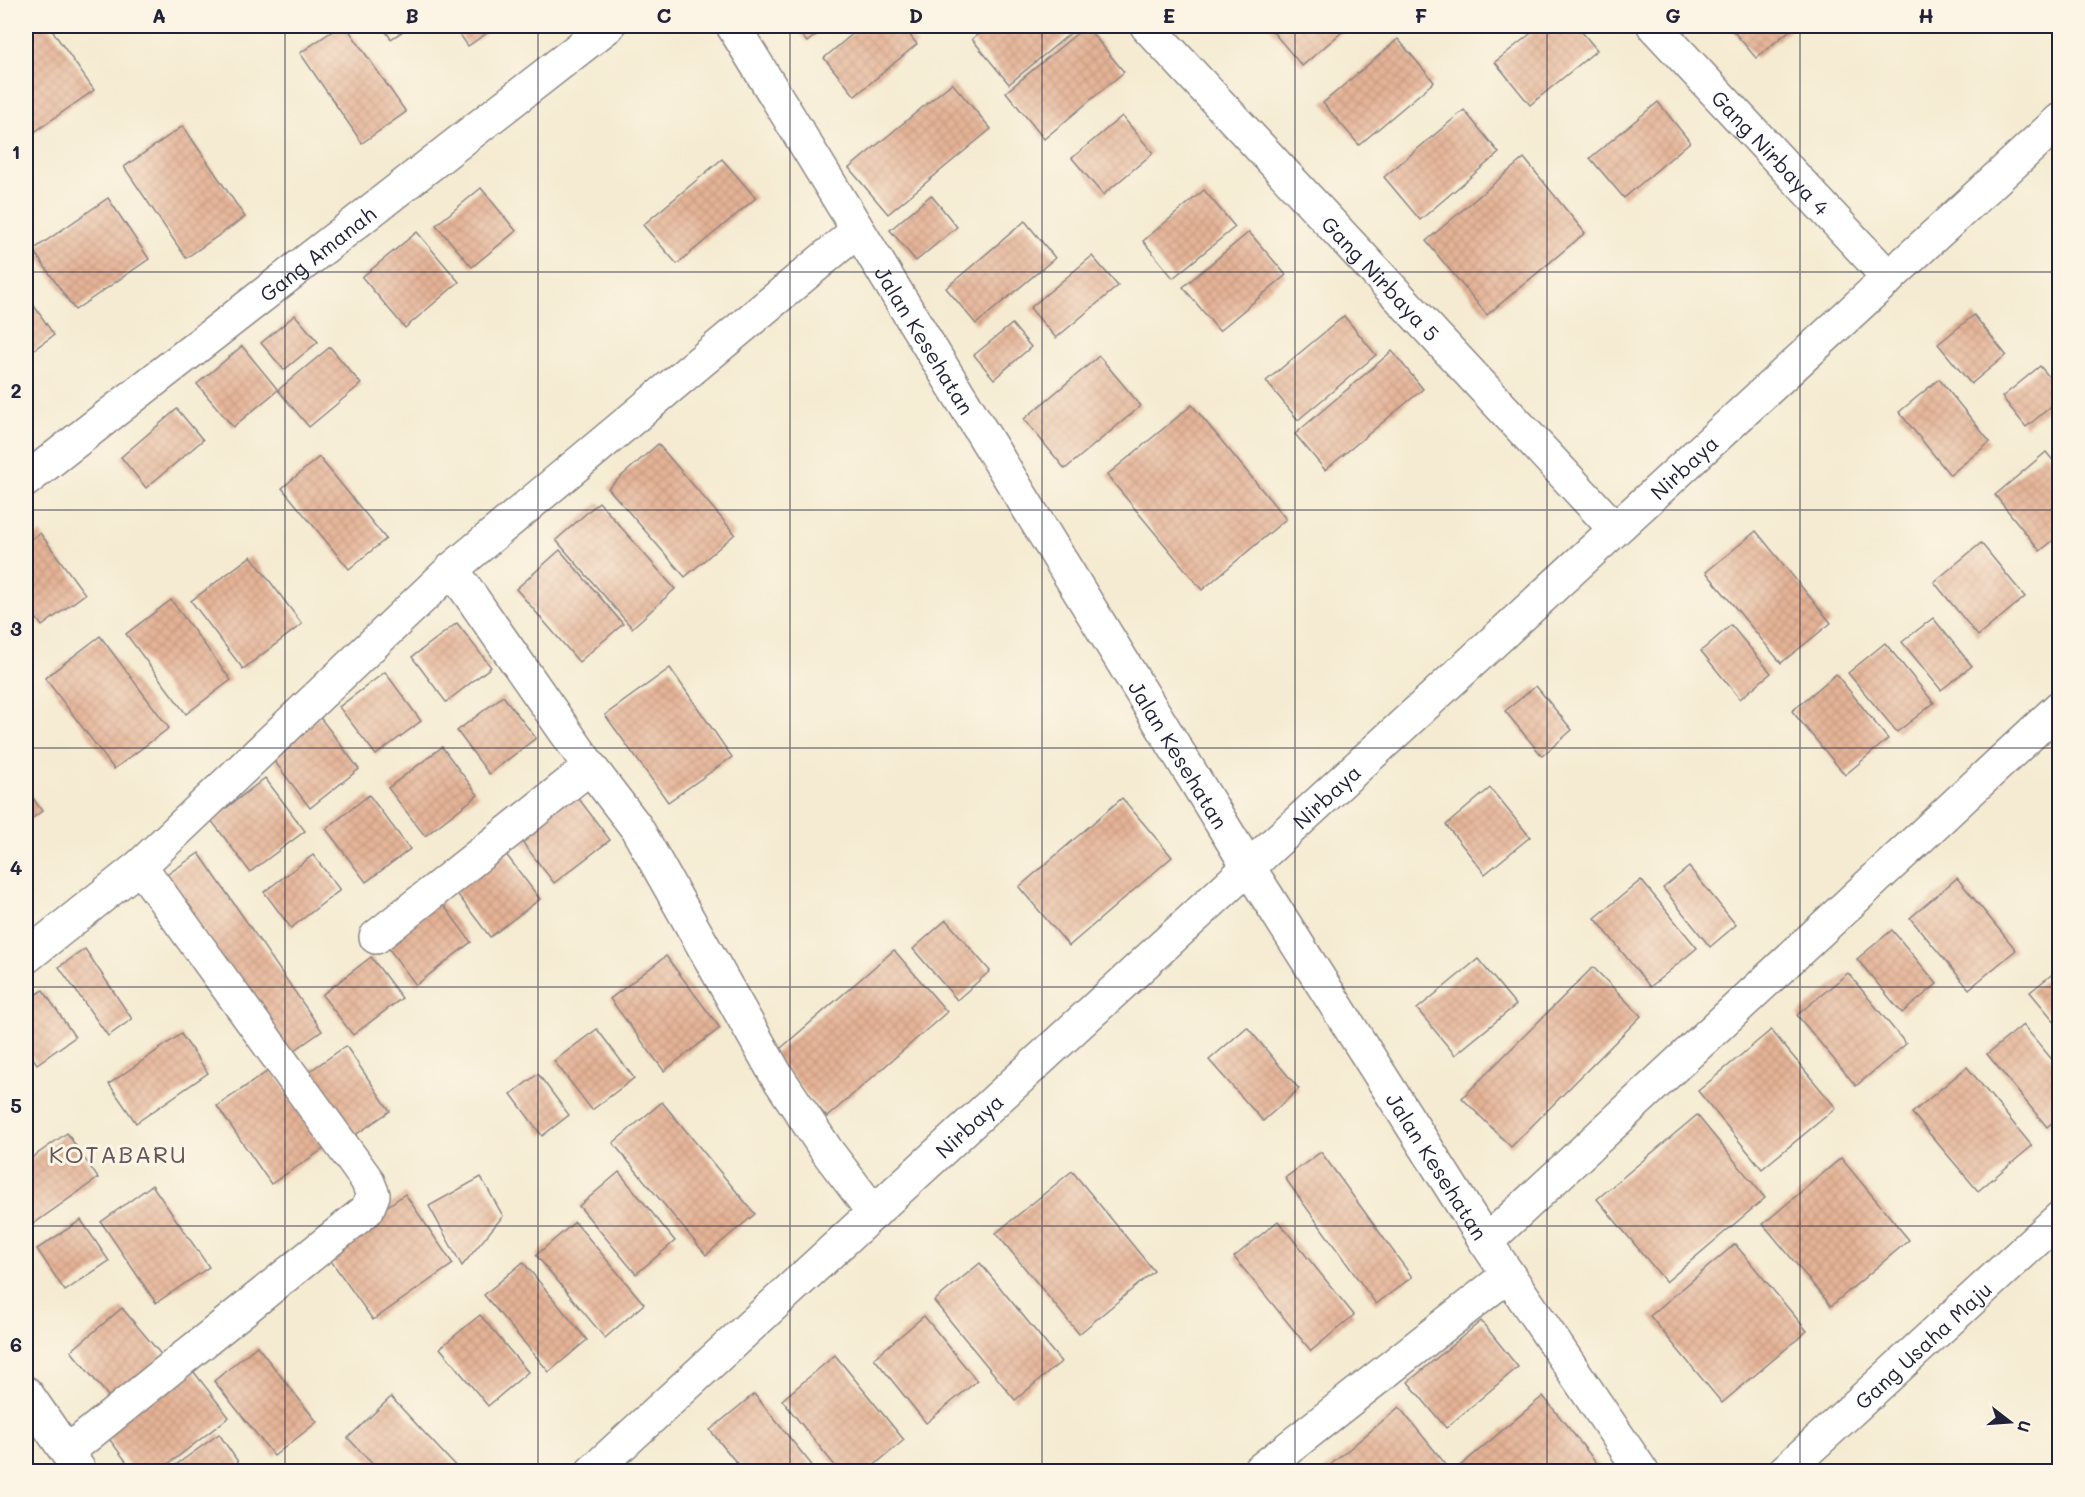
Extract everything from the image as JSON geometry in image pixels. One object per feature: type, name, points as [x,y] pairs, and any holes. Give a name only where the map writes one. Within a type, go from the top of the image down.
[{"type":"street","name":"Gang Amanah","points":[[26,480],[608,26]]},
{"type":"street","name":"Jalan Kesehatan","points":[[733,26],[1249,868],[1486,1242],[1642,1472]]},
{"type":"street","name":"Gang Nirbaya 5","points":[[1147,26],[1615,529]]},
{"type":"street","name":"Gang Nirbaya 4","points":[[1654,26],[1889,278]]},
{"type":"street","name":"Nirbaya","points":[[592,1472],[2060,120]]},
{"type":"street","points":[[26,957],[140,866],[452,569],[857,231]]},
{"type":"street","points":[[452,569],[636,827],[775,1073],[827,1151],[874,1213]]},
{"type":"street","points":[[1486,1242],[2060,707]]},
{"type":"street","points":[[376,938],[591,767]]},
{"type":"street","points":[[26,1393],[74,1462],[368,1210],[373,1195],[367,1180],[140,866]]},
{"type":"street","name":"Gang Usaha Maju","points":[[1784,1472],[2060,1218]]},
{"type":"street","points":[[1258,1472],[1508,1275]]},
{"type":"building","points":[[26,26],[49,26],[94,90],[33,133],[26,123]]},
{"type":"building","points":[[340,26],[346,26],[406,112],[362,143],[300,53]]},
{"type":"building","points":[[382,26],[411,26],[391,39]]},
{"type":"building","points":[[454,26],[497,26],[468,46]]},
{"type":"building","points":[[794,26],[827,26],[807,42]]},
{"type":"building","points":[[862,26],[902,26],[917,44],[855,96],[824,58]]},
{"type":"building","points":[[988,26],[1079,26],[1009,84],[972,39]]},
{"type":"building","points":[[1086,26],[1124,72],[1044,139],[1006,92]]},
{"type":"building","points":[[1268,26],[1349,26],[1302,66]]},
{"type":"building","points":[[1540,26],[1577,26],[1597,50],[1530,105],[1495,62]]},
{"type":"building","points":[[1729,26],[1795,26],[1756,58]]},
{"type":"building","points":[[1398,39],[1434,82],[1359,145],[1323,103]]},
{"type":"building","points":[[952,83],[991,129],[888,214],[849,168]]},
{"type":"building","points":[[1658,102],[1690,142],[1624,198],[1590,158]]},
{"type":"building","points":[[1464,110],[1499,153],[1420,220],[1384,177]]},
{"type":"building","points":[[1122,116],[1153,153],[1103,195],[1072,158]]},
{"type":"building","points":[[183,126],[245,217],[186,258],[124,167]]},
{"type":"building","points":[[1524,158],[1585,233],[1487,315],[1426,241]]},
{"type":"building","points":[[722,159],[756,198],[677,264],[643,225]]},
{"type":"building","points":[[481,188],[516,231],[472,267],[436,225]]},
{"type":"building","points":[[1204,190],[1235,227],[1173,278],[1143,241]]},
{"type":"building","points":[[931,195],[957,227],[916,261],[890,230]]},
{"type":"building","points":[[108,198],[149,259],[75,310],[33,250]]},
{"type":"building","points":[[1025,221],[1055,258],[976,324],[946,288]]},
{"type":"building","points":[[417,232],[459,282],[405,328],[362,277]]},
{"type":"building","points":[[1249,232],[1286,275],[1219,331],[1183,287]]},
{"type":"building","points":[[1092,256],[1118,286],[1056,338],[1030,308]]},
{"type":"building","points":[[26,294],[54,335],[26,355]]},
{"type":"building","points":[[295,315],[318,342],[284,370],[261,343]]},
{"type":"building","points":[[1974,315],[2006,355],[1971,384],[1938,344]]},
{"type":"building","points":[[1344,316],[1376,355],[1298,420],[1266,381]]},
{"type":"building","points":[[1012,324],[1031,347],[994,379],[974,355]]},
{"type":"building","points":[[242,346],[278,390],[233,427],[197,384]]},
{"type":"building","points":[[330,347],[361,384],[309,427],[278,390]]},
{"type":"building","points":[[1392,351],[1423,389],[1325,470],[1295,434]]},
{"type":"building","points":[[1099,356],[1141,406],[1065,469],[1024,419]]},
{"type":"building","points":[[2040,366],[2060,390],[2060,399],[2026,427],[2002,397]]},
{"type":"building","points":[[1939,379],[1990,442],[1950,475],[1899,412]]},
{"type":"building","points":[[1192,405],[1286,519],[1202,590],[1107,475]]},
{"type":"building","points":[[177,409],[203,440],[146,488],[121,457]]},
{"type":"building","points":[[658,444],[735,534],[685,577],[608,488]]},
{"type":"building","points":[[2046,452],[2060,469],[2060,535],[2040,551],[1995,495]]},
{"type":"building","points":[[319,457],[386,539],[349,569],[282,488]]},
{"type":"building","points":[[599,502],[675,589],[632,628],[556,540]]},
{"type":"building","points":[[1756,531],[1831,623],[1781,663],[1706,572]]},
{"type":"building","points":[[40,533],[85,594],[42,626],[26,604],[26,543]]},
{"type":"building","points":[[1981,543],[2025,597],[1978,636],[1934,582]]},
{"type":"building","points":[[560,550],[623,624],[579,662],[516,589]]},
{"type":"building","points":[[251,556],[302,624],[243,669],[191,601]]},
{"type":"building","points":[[171,600],[231,680],[186,714],[126,634]]},
{"type":"building","points":[[1933,618],[1972,666],[1941,690],[1902,642]]},
{"type":"building","points":[[457,623],[491,667],[446,702],[412,657]]},
{"type":"building","points":[[1731,625],[1771,673],[1740,699],[1701,651]]},
{"type":"building","points":[[100,636],[169,728],[114,769],[45,678]]},
{"type":"building","points":[[1885,643],[1934,703],[1897,732],[1848,673]]},
{"type":"building","points":[[670,668],[732,757],[668,802],[605,715]]},
{"type":"building","points":[[385,672],[421,721],[376,755],[339,707]]},
{"type":"building","points":[[1836,674],[1888,739],[1845,775],[1792,711]]},
{"type":"building","points":[[1536,686],[1572,730],[1542,756],[1505,711]]},
{"type":"building","points":[[503,696],[536,738],[489,774],[457,731]]},
{"type":"building","points":[[319,716],[359,769],[310,808],[269,754]]},
{"type":"building","points":[[442,747],[478,795],[425,836],[388,788]]},
{"type":"building","points":[[265,778],[305,831],[250,872],[211,820]]},
{"type":"building","points":[[570,787],[610,840],[554,883],[513,830]]},
{"type":"building","points":[[26,788],[42,811],[26,823]]},
{"type":"building","points":[[1490,788],[1530,837],[1485,874],[1446,825]]},
{"type":"building","points":[[369,795],[410,849],[366,882],[326,829]]},
{"type":"building","points":[[1122,798],[1172,857],[1069,946],[1019,887]]},
{"type":"building","points":[[502,849],[540,899],[490,937],[452,887]]},
{"type":"building","points":[[199,853],[322,1031],[288,1055],[165,876]]},
{"type":"building","points":[[313,855],[340,890],[291,928],[264,892]]},
{"type":"building","points":[[1689,867],[1736,925],[1710,947],[1663,888]]},
{"type":"building","points":[[1957,878],[2016,950],[1969,989],[1910,918]]},
{"type":"building","points":[[1641,880],[1697,948],[1650,987],[1595,918]]},
{"type":"building","points":[[439,899],[471,942],[416,985],[383,941]]},
{"type":"building","points":[[946,920],[990,971],[957,1000],[913,949]]},
{"type":"building","points":[[1892,930],[1937,984],[1902,1013],[1857,959]]},
{"type":"building","points":[[85,949],[132,1019],[108,1036],[59,967]]},
{"type":"building","points":[[894,950],[947,1012],[827,1117],[773,1055]]},
{"type":"building","points":[[666,956],[720,1028],[664,1071],[610,999]]},
{"type":"building","points":[[371,957],[402,998],[353,1035],[322,995]]},
{"type":"building","points":[[1478,959],[1516,1005],[1455,1055],[1417,1009]]},
{"type":"building","points":[[1593,967],[1641,1016],[1511,1147],[1462,1098]]},
{"type":"building","points":[[2060,968],[2060,1028],[2030,992]]},
{"type":"building","points":[[1848,973],[1906,1044],[1856,1086],[1797,1015]]},
{"type":"building","points":[[43,990],[75,1037],[37,1064],[26,1048],[26,1002]]},
{"type":"building","points":[[2023,1025],[2060,1069],[2060,1116],[2047,1127],[1987,1054]]},
{"type":"building","points":[[1247,1027],[1299,1089],[1263,1121],[1209,1060]]},
{"type":"building","points":[[597,1029],[634,1078],[592,1110],[554,1061]]},
{"type":"building","points":[[1771,1030],[1836,1108],[1762,1169],[1698,1091]]},
{"type":"building","points":[[181,1034],[208,1073],[136,1123],[109,1084]]},
{"type":"building","points":[[346,1046],[390,1111],[345,1142],[300,1078]]},
{"type":"building","points":[[1967,1067],[2032,1146],[1978,1191],[1912,1113]]},
{"type":"building","points":[[271,1069],[325,1148],[271,1184],[217,1106]]},
{"type":"building","points":[[538,1074],[569,1115],[542,1136],[511,1094]]},
{"type":"building","points":[[662,1102],[755,1214],[706,1255],[613,1143]]},
{"type":"building","points":[[1697,1115],[1765,1198],[1666,1282],[1597,1199]]},
{"type":"building","points":[[67,1133],[98,1178],[26,1229],[26,1162]]},
{"type":"building","points":[[1321,1152],[1412,1277],[1376,1304],[1285,1178]]},
{"type":"building","points":[[1841,1158],[1909,1240],[1831,1306],[1763,1224]]},
{"type":"building","points":[[1072,1171],[1154,1271],[1079,1334],[996,1233]]},
{"type":"building","points":[[619,1172],[675,1241],[636,1274],[579,1206]]},
{"type":"building","points":[[481,1177],[503,1216],[462,1266],[429,1206]]},
{"type":"building","points":[[152,1185],[209,1267],[156,1303],[101,1222]]},
{"type":"building","points":[[405,1194],[453,1264],[373,1320],[324,1251]]},
{"type":"building","points":[[81,1220],[109,1261],[65,1291],[37,1249]]},
{"type":"building","points":[[1278,1221],[1354,1315],[1311,1351],[1234,1257]]},
{"type":"building","points":[[575,1222],[644,1304],[605,1338],[536,1255]]},
{"type":"building","points":[[1735,1244],[1807,1331],[1722,1403],[1650,1316]]},
{"type":"building","points":[[523,1262],[587,1340],[549,1372],[484,1295]]},
{"type":"building","points":[[980,1263],[1061,1362],[1015,1400],[934,1301]]},
{"type":"building","points":[[122,1308],[164,1358],[113,1402],[71,1351]]},
{"type":"building","points":[[480,1315],[528,1372],[488,1406],[440,1348]]},
{"type":"building","points":[[924,1316],[977,1381],[926,1423],[874,1358]]},
{"type":"building","points":[[1481,1321],[1518,1367],[1446,1428],[1408,1382]]},
{"type":"building","points":[[257,1346],[317,1422],[274,1456],[214,1381]]},
{"type":"building","points":[[835,1355],[904,1440],[866,1472],[840,1472],[782,1400]]},
{"type":"building","points":[[190,1367],[229,1417],[158,1472],[134,1472],[104,1432]]},
{"type":"building","points":[[754,1394],[811,1464],[803,1472],[744,1472],[710,1430]]},
{"type":"building","points":[[1543,1396],[1604,1472],[1453,1472]]},
{"type":"building","points":[[391,1397],[461,1472],[380,1472],[348,1438]]},
{"type":"building","points":[[1399,1407],[1452,1472],[1322,1472]]},
{"type":"building","points":[[219,1434],[245,1472],[166,1472]]},
{"type":"district","name":"KOTABARU","points":[[118,1153]]}]
